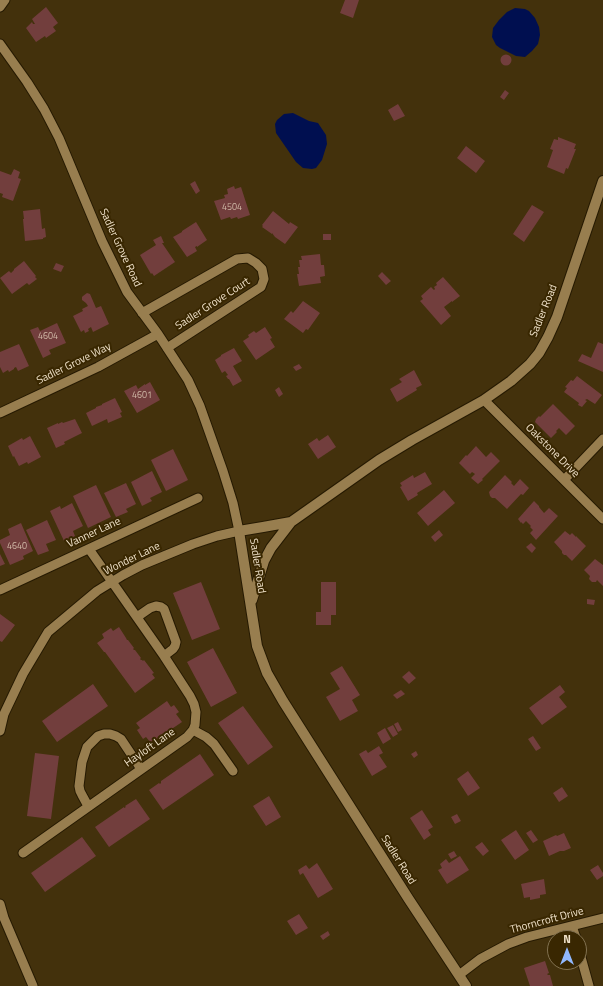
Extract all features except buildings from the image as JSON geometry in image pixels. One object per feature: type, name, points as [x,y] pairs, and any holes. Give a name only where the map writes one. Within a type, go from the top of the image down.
[{"type":"street","points":[[0,7],[5,0]]},
{"type":"street","name":"Sadler Grove Road","points":[[0,44],[44,109],[59,138],[105,247],[127,292],[158,334],[188,380],[200,406],[223,471],[233,503],[239,531]]},
{"type":"street","name":"Sadler Road","points":[[466,986],[404,892],[283,701],[267,673],[257,646],[239,531],[291,522],[379,460],[484,400],[511,381],[530,364],[539,353],[548,337],[556,317],[603,181]]},
{"type":"street","name":"Sadler Grove Court","points":[[142,313],[237,259],[248,258],[262,269],[264,279],[261,288],[167,348]]},
{"type":"street","name":"Sadler Grove Way","points":[[0,413],[98,367],[158,334]]},
{"type":"street","name":"Oakstone Drive","points":[[484,400],[603,519]]},
{"type":"street","points":[[564,480],[603,439]]},
{"type":"street","name":"Vanner Lane","points":[[0,590],[198,498]]},
{"type":"street","points":[[251,604],[264,561],[271,548],[291,522]]},
{"type":"street","name":"Wonder Lane","points":[[0,731],[4,714],[23,674],[48,632],[97,591],[142,566],[180,549],[217,536],[239,531]]},
{"type":"street","name":"Hayloft Lane","points":[[23,853],[187,737],[196,725],[196,712],[194,704],[184,686],[89,549]]},
{"type":"street","points":[[137,617],[150,608],[156,606],[164,609],[176,642],[173,649],[164,656]]},
{"type":"street","points":[[193,730],[206,737],[214,744],[233,771]]},
{"type":"street","points":[[88,806],[79,786],[82,762],[87,747],[98,736],[110,734],[120,739],[141,769]]},
{"type":"street","points":[[0,904],[4,918],[33,986]]},
{"type":"street","name":"Thorncroft Drive","points":[[459,975],[480,959],[508,944],[527,937],[603,918]]},
{"type":"street","points":[[572,926],[573,930]]},
{"type":"street","points":[[585,970],[590,986]]},
{"type":"shaded area","points":[[515,8],[529,11],[535,18],[539,27],[540,35],[538,44],[525,57],[516,56],[500,48],[496,45],[492,37],[493,28],[499,20],[507,12]]},
{"type":"shaded area","points":[[293,113],[309,121],[318,123],[326,135],[327,144],[322,160],[316,168],[303,168],[296,162],[276,133],[275,124],[277,120],[284,114]]}]
